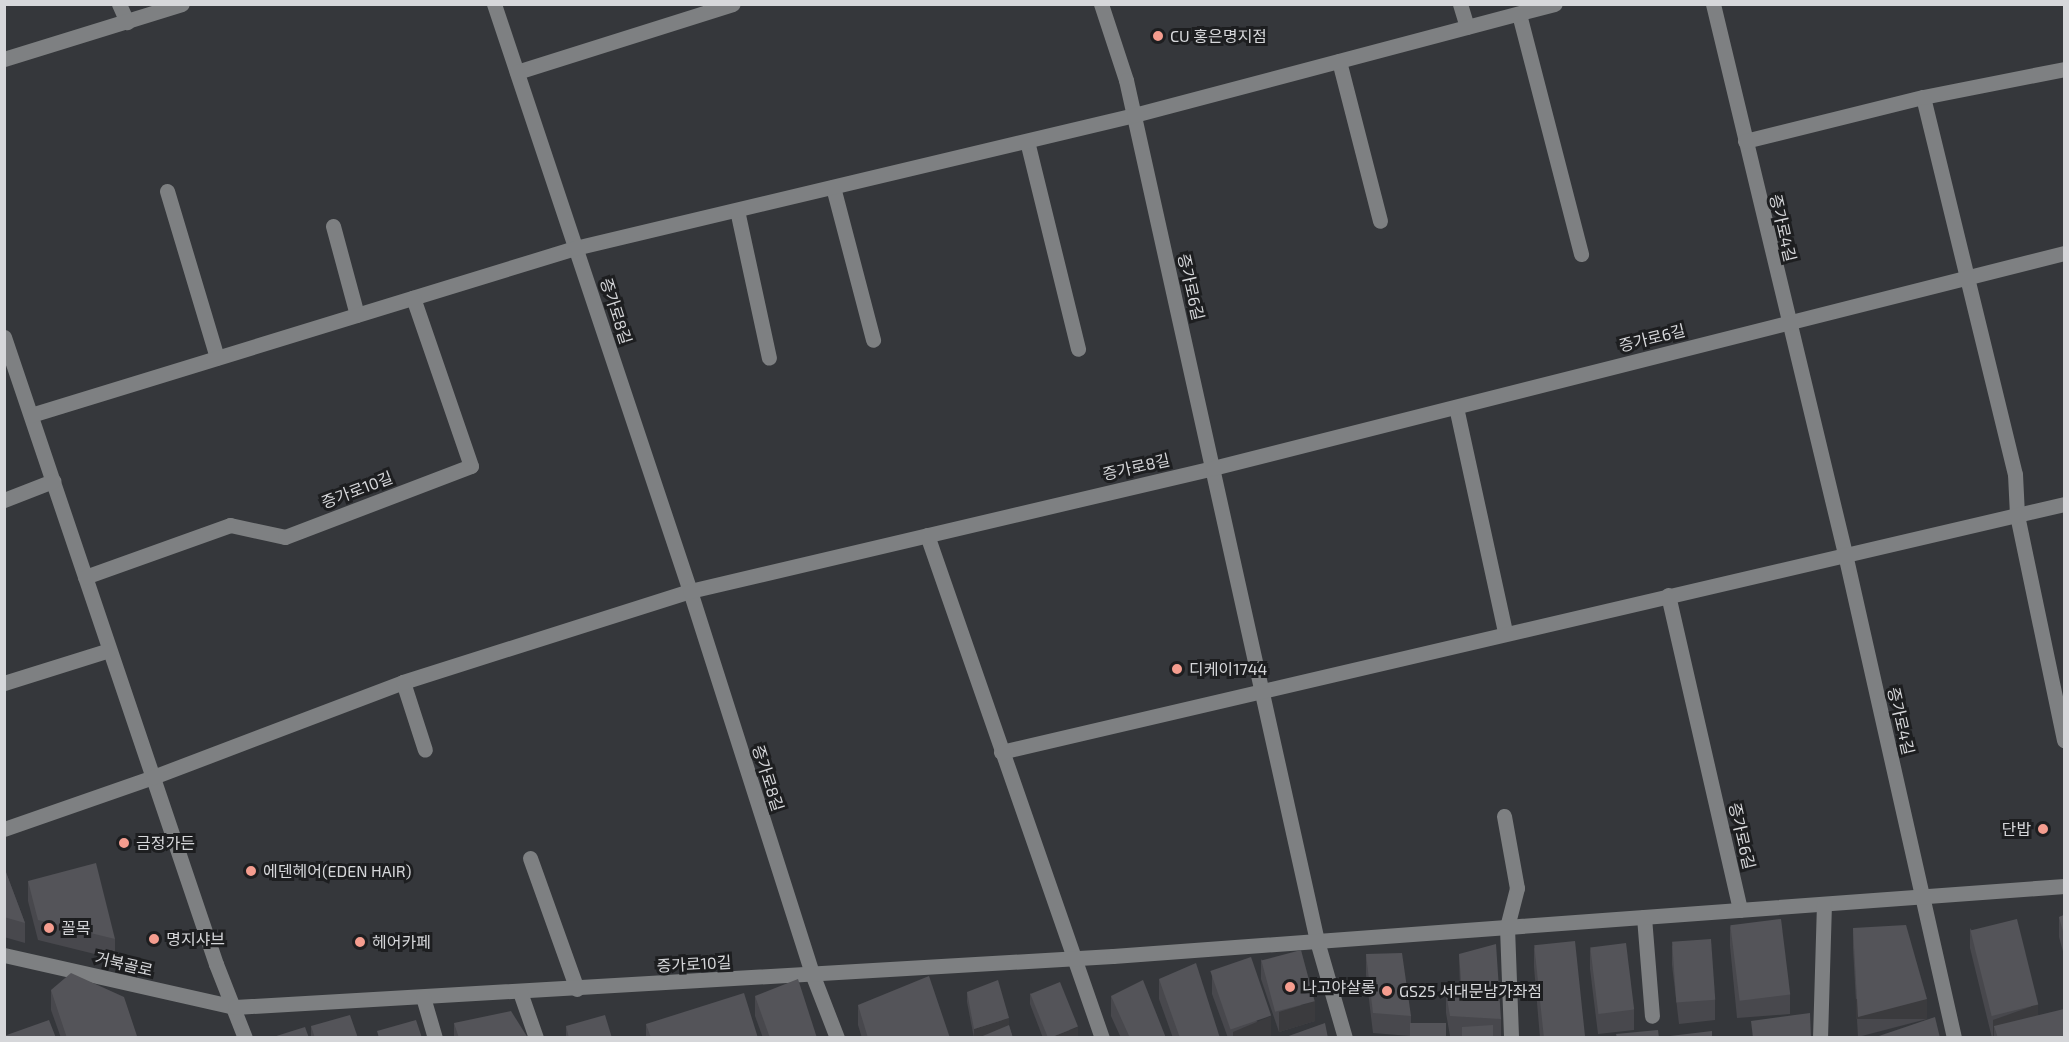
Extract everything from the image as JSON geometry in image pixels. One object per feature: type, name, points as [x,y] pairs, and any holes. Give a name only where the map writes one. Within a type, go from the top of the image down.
[{"type":"street","points":[[119,4],[127,22]]},
{"type":"street","points":[[4,59],[182,4]]},
{"type":"street","name":"증가로8길","points":[[494,4],[690,591],[813,976],[837,1038]]},
{"type":"street","points":[[516,72],[734,4]]},
{"type":"street","name":"증가로6길","points":[[1101,4],[1134,115],[1317,941],[1345,1038]]},
{"type":"street","points":[[1460,4],[1467,27]]},
{"type":"street","points":[[31,416],[575,248],[1134,115],[1555,4]]},
{"type":"street","name":"증가로4길","points":[[1713,4],[1787,323],[1845,554],[1954,1038]]},
{"type":"street","points":[[1519,14],[1581,254]]},
{"type":"street","points":[[1339,61],[1380,221]]},
{"type":"street","points":[[1744,141],[1923,97],[2064,69]]},
{"type":"street","points":[[1923,97],[2015,474],[2017,514],[2064,740]]},
{"type":"street","points":[[1027,141],[1078,349]]},
{"type":"street","points":[[833,187],[873,340]]},
{"type":"street","points":[[168,191],[217,358]]},
{"type":"street","points":[[737,210],[769,358]]},
{"type":"street","points":[[333,225],[357,315]]},
{"type":"street","points":[[1787,323],[2064,253]]},
{"type":"street","name":"증가로10길","points":[[85,577],[230,525],[285,537],[471,466],[412,298]]},
{"type":"street","name":"증가로6길","points":[[1213,468],[1787,323]]},
{"type":"street","points":[[5,339],[216,964],[235,1007],[245,1038]]},
{"type":"street","points":[[1456,406],[1504,633]]},
{"type":"street","name":"증가로8길","points":[[690,591],[1213,468]]},
{"type":"street","points":[[4,500],[53,481]]},
{"type":"street","points":[[1001,752],[1262,689],[2064,504]]},
{"type":"street","points":[[927,535],[1072,958],[1102,1038]]},
{"type":"street","points":[[4,829],[153,777],[403,682],[690,591]]},
{"type":"street","name":"증가로6길","points":[[1668,595],[1740,910]]},
{"type":"street","points":[[4,684],[109,650]]},
{"type":"street","points":[[403,682],[425,750]]},
{"type":"street","points":[[1504,816],[1517,888],[1507,927],[1511,1038]]},
{"type":"street","points":[[530,858],[577,989]]},
{"type":"street","points":[[813,976],[2064,886]]},
{"type":"street","points":[[1820,1038],[1824,904]]},
{"type":"street","points":[[1644,917],[1653,1016]]},
{"type":"street","name":"거북골로","points":[[4,955],[235,1007]]},
{"type":"street","name":"증가로10길","points":[[235,1007],[813,976]]},
{"type":"street","points":[[520,992],[536,1038]]},
{"type":"street","points":[[423,997],[435,1038]]},
{"type":"building","points":[[96,863],[115,939],[38,920],[28,881]]},
{"type":"building","points":[[4,867],[25,923],[4,917]]},
{"type":"building","points":[[2064,915],[2064,935],[2059,917]]},
{"type":"building","points":[[1781,919],[1790,994],[1740,1001],[1730,925]]},
{"type":"building","points":[[2017,919],[2038,1004],[1992,1016],[1970,931]]},
{"type":"building","points":[[1906,925],[1927,999],[1858,1017],[1853,928]]},
{"type":"building","points":[[1711,939],[1715,1000],[1676,1003],[1672,942]]},
{"type":"building","points":[[1575,941],[1585,1038],[1544,1038],[1534,945]]},
{"type":"building","points":[[1626,943],[1634,1010],[1598,1014],[1590,947]]},
{"type":"building","points":[[1496,944],[1501,1019],[1450,1016],[1446,993],[1462,992],[1459,954]]},
{"type":"building","points":[[1301,950],[1315,1001],[1275,1012],[1261,961]]},
{"type":"building","points":[[1402,953],[1411,1016],[1373,1013],[1366,954]]},
{"type":"building","points":[[1251,957],[1271,1016],[1231,1030],[1210,971]]},
{"type":"building","points":[[1196,963],[1220,1038],[1180,1038],[1159,979]]},
{"type":"building","points":[[71,973],[124,997],[137,1036],[133,1038],[67,1038],[51,990]]},
{"type":"building","points":[[929,976],[950,1038],[868,1038],[858,1005]]},
{"type":"building","points":[[798,979],[817,1038],[770,1038],[755,996]]},
{"type":"building","points":[[998,980],[1009,1018],[974,1029],[967,992]]},
{"type":"building","points":[[1143,980],[1166,1038],[1130,1038],[1111,996]]},
{"type":"building","points":[[1060,982],[1078,1027],[1048,1038],[1030,994]]},
{"type":"building","points":[[744,993],[758,1038],[651,1038],[646,1024]]},
{"type":"building","points":[[2064,1009],[2064,1038],[1998,1038],[1994,1026]]},
{"type":"building","points":[[511,1011],[528,1038],[459,1038],[454,1023]]},
{"type":"building","points":[[1810,1013],[1811,1038],[1753,1038],[1751,1021]]},
{"type":"building","points":[[350,1015],[358,1038],[315,1038],[311,1026]]},
{"type":"building","points":[[605,1015],[612,1038],[569,1038],[566,1026]]},
{"type":"building","points":[[1935,1017],[1940,1038],[1873,1038]]},
{"type":"building","points":[[49,1020],[56,1038],[4,1038],[4,1036]]},
{"type":"building","points":[[416,1020],[422,1038],[379,1038],[377,1031]]},
{"type":"building","points":[[1325,1023],[1328,1038],[1283,1038]]},
{"type":"building","points":[[1410,1023],[1446,1023],[1446,1038],[1410,1038]]},
{"type":"building","points":[[1009,1025],[1013,1038],[978,1038]]},
{"type":"building","points":[[1493,1025],[1493,1038],[1462,1038],[1462,1027]]},
{"type":"building","points":[[305,1027],[309,1038],[270,1038]]},
{"type":"building","points":[[1658,1030],[1659,1038],[1617,1038],[1616,1034]]},
{"type":"building","points":[[1712,1031],[1712,1038],[1670,1038],[1670,1036]]},
{"type":"place","name":"CU 홍은명지점","points":[[1158,36]]},
{"type":"place","name":"디케이1744","points":[[1177,669]]},
{"type":"place","name":"단밥","points":[[2043,829]]},
{"type":"place","name":"금정가든","points":[[124,843]]},
{"type":"place","name":"에덴헤어(EDEN HAIR)","points":[[251,871]]},
{"type":"place","name":"꼴목","points":[[49,928]]},
{"type":"place","name":"명지샤브","points":[[154,939]]},
{"type":"place","name":"헤어카페","points":[[360,942]]},
{"type":"place","name":"나고야살롱","points":[[1290,987]]},
{"type":"place","name":"GS25 서대문남가좌점","points":[[1387,991]]}]
